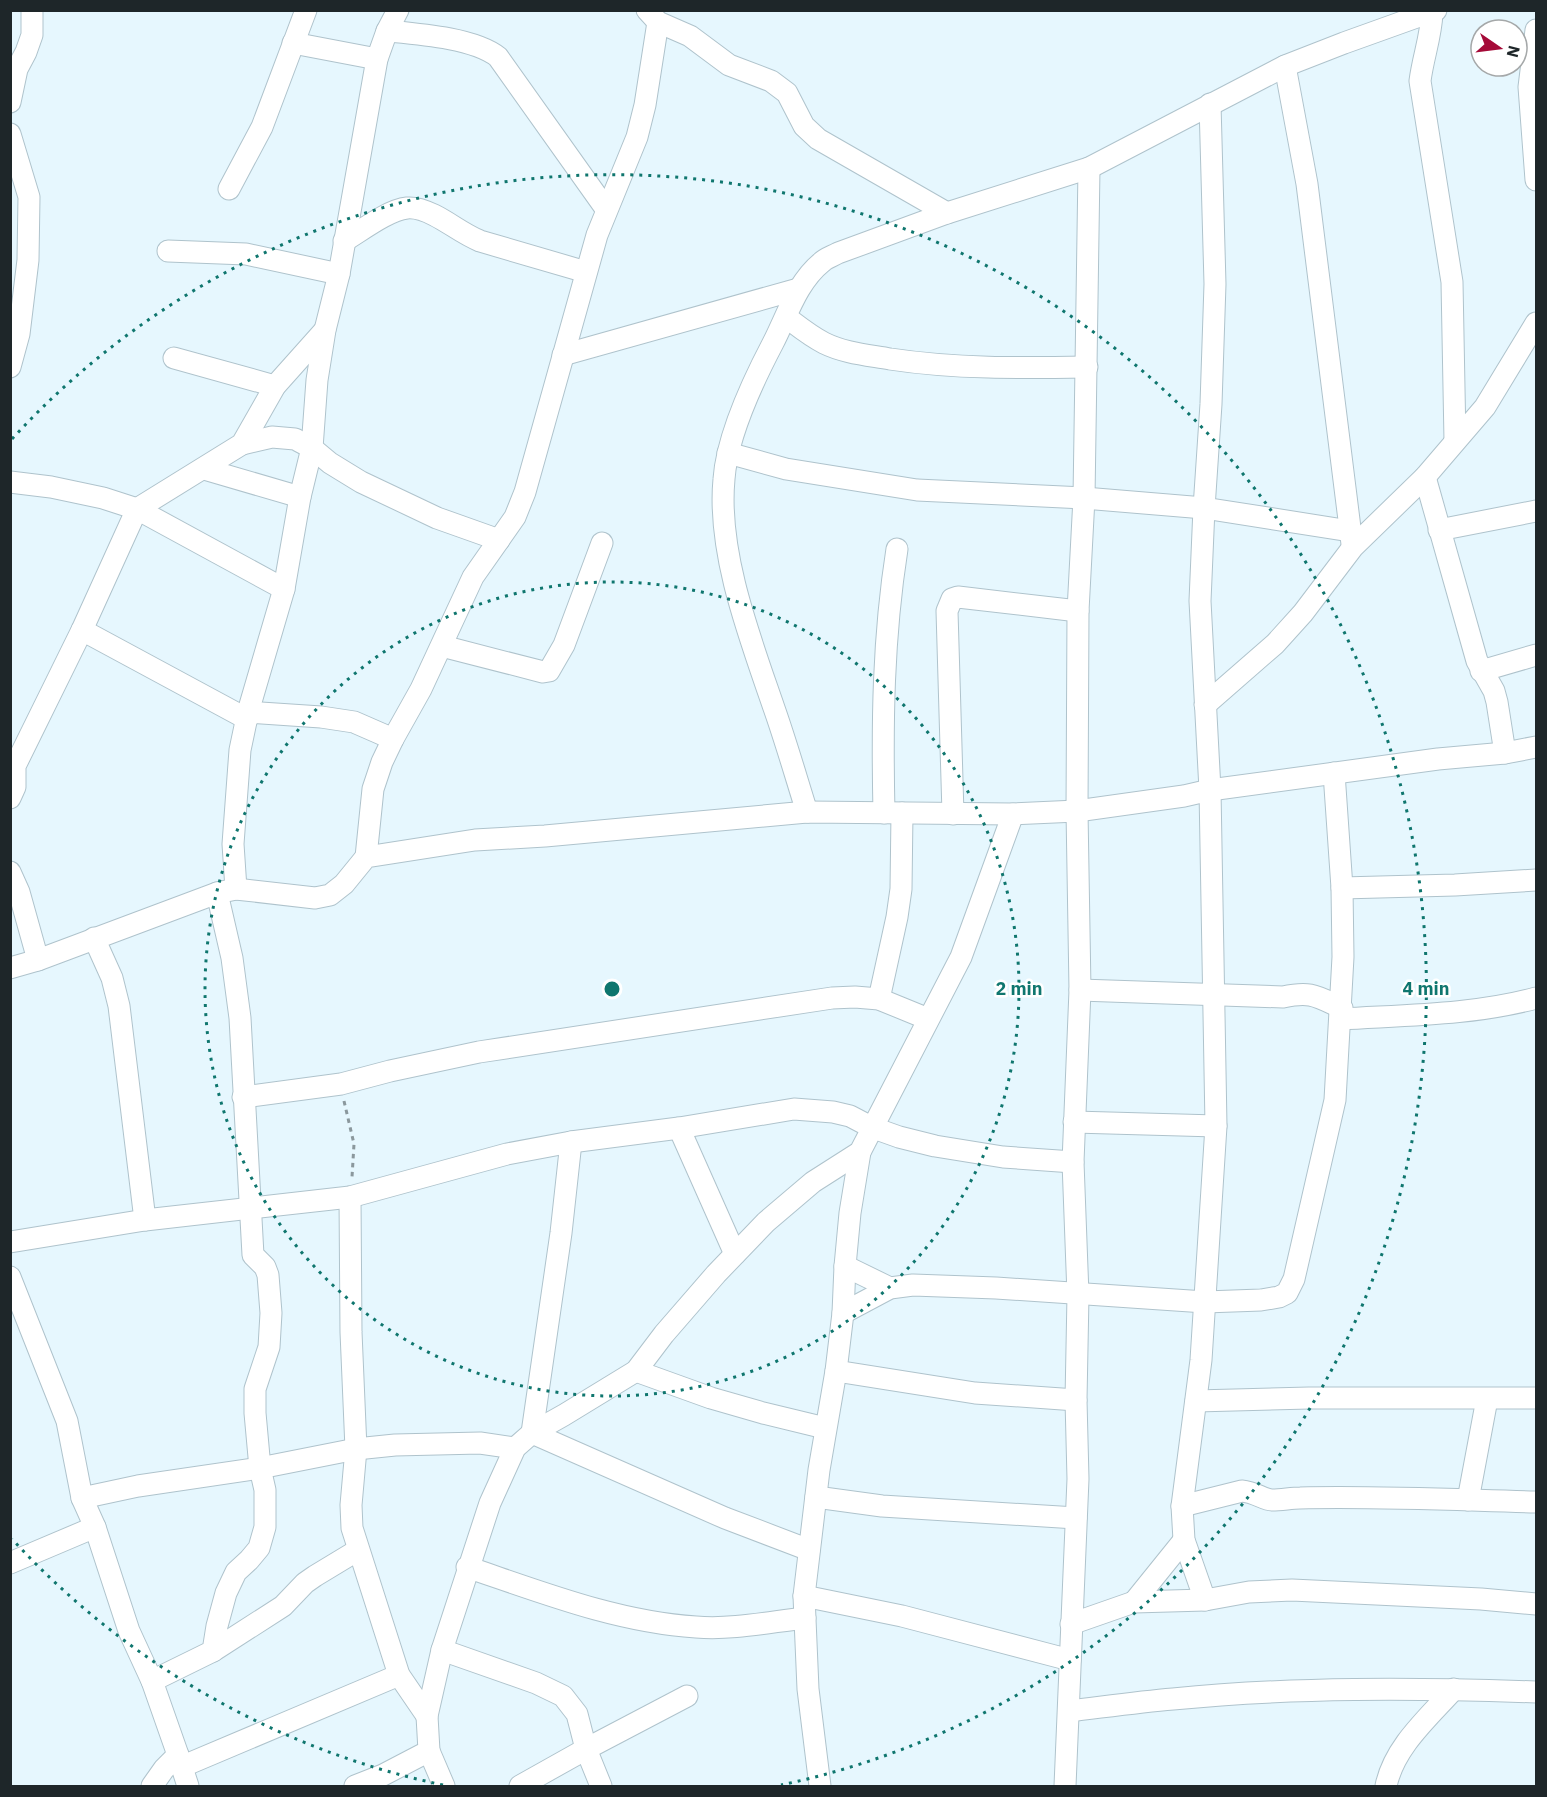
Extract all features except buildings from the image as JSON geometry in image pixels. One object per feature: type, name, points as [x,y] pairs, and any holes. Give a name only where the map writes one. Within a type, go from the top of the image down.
[{"type":"street","points":[[10,102],[17,69],[32,35],[32,10]]},
{"type":"street","points":[[230,189],[262,127],[306,10]]},
{"type":"street","points":[[807,812],[750,638],[724,536],[722,507],[728,453],[759,369],[798,289],[822,262],[838,253],[947,213],[1089,168],[1285,66],[1344,42],[1434,12],[1420,81],[1452,282],[1455,441]]},
{"type":"street","points":[[213,1651],[226,1593],[236,1572],[259,1548],[263,1538],[266,1499],[260,1468],[255,1389],[269,1347],[272,1313],[268,1275],[265,1267],[253,1255],[240,1018],[226,891],[233,864],[234,805],[240,750],[284,589],[300,497],[310,458],[316,380],[325,330],[339,274],[377,59],[393,16],[433,37],[490,50],[498,57],[606,209]]},
{"type":"street","points":[[10,968],[38,960],[226,891],[315,898],[330,895],[344,884],[366,857],[373,789],[393,739],[421,689],[473,577],[515,517],[525,492],[586,272],[606,209],[637,137],[645,105],[652,16],[690,36],[729,65],[771,81],[787,93],[804,126],[818,139],[947,213]]},
{"type":"street","points":[[1536,30],[1529,87],[1536,180]]},
{"type":"street","points":[[293,44],[377,59]]},
{"type":"street","points":[[1285,66],[1307,184],[1352,539]]},
{"type":"street","points":[[1205,1600],[1184,1540],[1182,1506],[1196,1401],[1205,1302],[1216,1126],[1210,790],[1200,601],[1215,284],[1210,104]]},
{"type":"street","points":[[10,134],[29,197],[28,260],[19,334],[10,367]]},
{"type":"street","points":[[1065,1786],[1076,1518],[1078,1295],[1073,1162],[1080,990],[1077,811],[1078,611],[1088,367],[1089,168]]},
{"type":"street","points":[[344,241],[395,212],[406,208],[417,208],[437,216],[480,241],[586,272]]},
{"type":"street","points":[[168,251],[246,254],[339,274]]},
{"type":"street","points":[[563,355],[798,289]]},
{"type":"street","points":[[786,317],[810,336],[825,344],[868,355],[927,364],[980,368],[1088,367]]},
{"type":"street","points":[[1205,705],[1282,636],[1303,613],[1352,539],[1425,477],[1485,407],[1536,322]]},
{"type":"street","points":[[242,444],[275,386],[325,330]]},
{"type":"street","points":[[174,358],[275,386]]},
{"type":"street","points":[[10,798],[15,788],[15,766],[82,630],[137,509],[242,444],[272,437],[283,436],[295,439],[310,458],[330,463],[361,482],[428,514],[499,540]]},
{"type":"street","points":[[728,453],[786,469],[917,490],[1084,498],[1204,508],[1352,539]]},
{"type":"street","points":[[204,469],[300,497]]},
{"type":"street","points":[[1425,477],[1481,671],[1494,691],[1505,753]]},
{"type":"street","points":[[10,482],[51,487],[103,498],[137,509],[284,589]]},
{"type":"street","points":[[1439,530],[1536,511]]},
{"type":"street","points":[[442,646],[543,672],[549,671],[564,645],[602,543]]},
{"type":"street","points":[[879,999],[901,889],[893,813],[884,668],[888,602],[897,549]]},
{"type":"street","points":[[953,814],[947,611],[950,602],[958,597],[1078,611]]},
{"type":"street","points":[[82,630],[248,716],[321,717],[354,722],[393,739]]},
{"type":"street","points":[[1481,671],[1536,655]]},
{"type":"street","points":[[366,857],[475,840],[545,837],[807,812],[1013,814],[1077,811],[1184,796],[1210,790],[1505,753],[1536,747]]},
{"type":"street","points":[[843,1313],[890,1288],[933,1285],[1205,1302],[1261,1300],[1287,1293],[1292,1285],[1335,1100],[1343,957],[1342,888],[1334,773]]},
{"type":"street","points":[[816,1786],[808,1689],[804,1596],[825,1428],[836,1371],[843,1313],[845,1266],[860,1152],[961,957],[1013,814]]},
{"type":"street","points":[[10,872],[19,892],[38,960]]},
{"type":"street","points":[[1342,888],[1536,880]]},
{"type":"street","points":[[94,938],[112,978],[119,1006],[145,1220]]},
{"type":"street","points":[[1080,990],[1282,997],[1301,993],[1320,998],[1341,1013],[1428,1013],[1500,1006],[1536,998]]},
{"type":"street","points":[[243,1097],[340,1084],[490,1050],[832,998],[879,999],[928,1019]]},
{"type":"street","points":[[10,1242],[145,1220],[350,1197],[507,1154],[571,1142],[679,1128],[794,1109],[833,1112],[850,1116],[871,1127],[899,1137],[947,1148],[1003,1157],[1073,1162]]},
{"type":"street","points":[[1074,1122],[1216,1126]]},
{"type":"street","points":[[679,1128],[735,1254]]},
{"type":"street","points":[[532,1432],[561,1233],[571,1142]]},
{"type":"street","points":[[444,1786],[429,1751],[427,1716],[442,1650],[467,1567],[490,1503],[515,1448],[532,1432],[636,1371],[664,1334],[766,1222],[813,1182],[860,1152]]},
{"type":"street","points":[[350,1197],[351,1322],[356,1449],[351,1505],[352,1528],[399,1675],[427,1716]]},
{"type":"street","points":[[845,1266],[890,1288]]},
{"type":"street","points":[[10,1277],[67,1421],[82,1498],[95,1527],[129,1631],[152,1681],[182,1770]]},
{"type":"street","points":[[636,1371],[732,1404],[825,1428]]},
{"type":"street","points":[[836,1371],[887,1381],[975,1393],[1076,1400]]},
{"type":"street","points":[[1196,1401],[1309,1398],[1536,1398]]},
{"type":"street","points":[[1468,1500],[1487,1399]]},
{"type":"street","points":[[532,1432],[724,1518],[809,1550]]},
{"type":"street","points":[[82,1498],[138,1486],[260,1468],[356,1449],[468,1443],[515,1448]]},
{"type":"street","points":[[1182,1506],[1242,1491],[1251,1492],[1267,1500],[1369,1498],[1536,1502]]},
{"type":"street","points":[[816,1497],[882,1506],[1076,1518]]},
{"type":"street","points":[[10,1563],[95,1527]]},
{"type":"street","points":[[1134,1602],[1184,1540]]},
{"type":"street","points":[[152,1681],[213,1651],[283,1606],[315,1576],[358,1550]]},
{"type":"street","points":[[467,1567],[584,1606],[667,1624],[729,1627],[805,1618]]},
{"type":"street","points":[[1071,1624],[1134,1602],[1205,1600],[1249,1592],[1292,1590],[1481,1599],[1536,1604]]},
{"type":"street","points":[[804,1596],[902,1616],[1070,1660]]},
{"type":"street","points":[[442,1650],[536,1683],[563,1696],[577,1714],[586,1749],[601,1786]]},
{"type":"street","points":[[152,1786],[164,1769],[182,1770],[399,1675]]},
{"type":"street","points":[[1068,1711],[1174,1699],[1276,1693],[1454,1689],[1536,1692]]},
{"type":"street","points":[[1386,1786],[1389,1773],[1402,1748],[1454,1689]]},
{"type":"street","points":[[520,1786],[687,1696]]},
{"type":"street","points":[[355,1786],[383,1775],[429,1751]]},
{"type":"path","points":[[340,1084],[354,1144],[350,1197]]}]
